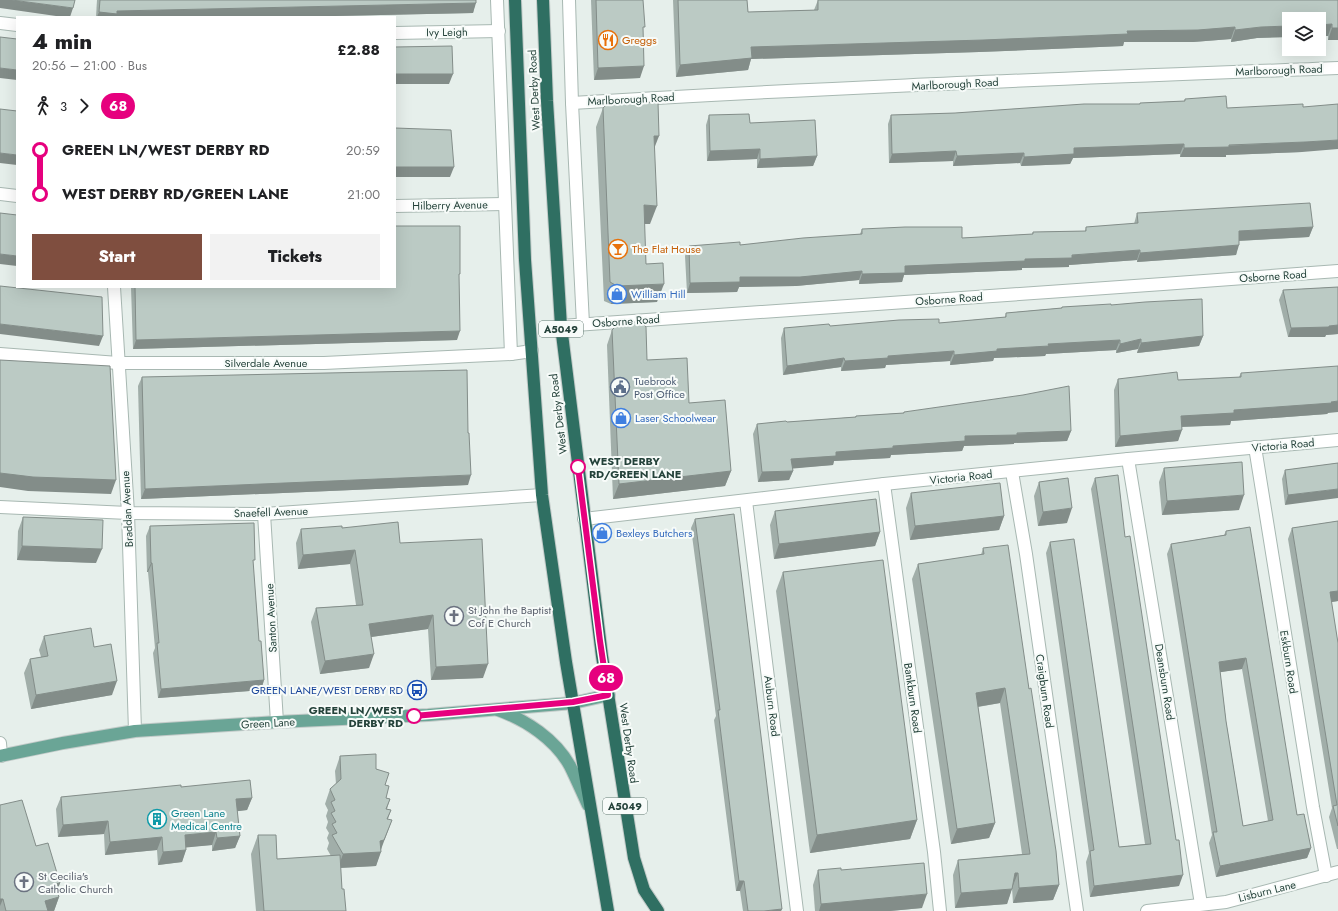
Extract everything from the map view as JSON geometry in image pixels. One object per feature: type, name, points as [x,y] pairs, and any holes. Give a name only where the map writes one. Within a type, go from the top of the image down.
[{"type":"highway","name":"West Derby Road","points":[[515,0],[524,260],[542,495],[573,702],[608,911]]},
{"type":"highway","name":"West Derby Road","points":[[543,0],[561,326],[584,519],[608,695],[634,858],[644,890],[658,911]]},
{"type":"main road","name":"Green Lane","points":[[0,756],[63,743],[135,731],[277,722],[428,715],[573,702],[608,695]]},
{"type":"main road","points":[[495,709],[520,719],[535,728],[551,742],[569,764],[590,809]]},
{"type":"street","points":[[497,0],[511,354]]},
{"type":"street","points":[[569,0],[572,103],[583,324]]},
{"type":"street","points":[[0,23],[16,25]]},
{"type":"street","name":"Ivy Leigh","points":[[396,32],[498,31]]},
{"type":"street","name":"Marlborough Road","points":[[572,103],[827,89],[1338,68]]},
{"type":"street","points":[[0,194],[16,196]]},
{"type":"street","name":"Hilberry Avenue","points":[[396,206],[504,204]]},
{"type":"street","name":"Osborne Road","points":[[561,326],[1338,271]]},
{"type":"street","name":"Braddan Avenue","points":[[114,288],[128,513],[135,731]]},
{"type":"street","name":"Silverdale Avenue","points":[[0,354],[118,364],[324,364],[511,354],[532,350]]},
{"type":"street","name":"Victoria Road","points":[[584,519],[884,484],[1128,459],[1338,440]]},
{"type":"street","name":"Eskburn Road","points":[[1255,447],[1326,876]]},
{"type":"street","name":"Deansburn Road","points":[[1128,459],[1144,548],[1201,904]]},
{"type":"street","name":"Craigburn Road","points":[[1012,472],[1026,554],[1076,911]]},
{"type":"street","name":"Bankburn Road","points":[[884,484],[931,829],[940,911]]},
{"type":"street","name":"Snaefell Avenue","points":[[0,507],[128,513],[264,514],[542,495]]},
{"type":"street","name":"Auburn Road","points":[[746,501],[797,911]]},
{"type":"street","name":"Santon Avenue","points":[[264,514],[277,722]]},
{"type":"street","points":[[0,743],[0,756]]},
{"type":"street","name":"Lisburn Lane","points":[[1147,911],[1201,904],[1227,906],[1338,872]]},
{"type":"building","points":[[12,0],[75,0],[73,8]]},
{"type":"building","points":[[100,0],[476,0],[476,3],[117,11],[117,14],[99,12]]},
{"type":"building","points":[[596,0],[643,0],[645,27],[643,27],[644,66],[598,68]]},
{"type":"building","points":[[678,0],[747,0],[748,12],[818,10],[818,0],[1338,0],[1338,28],[1332,28],[1332,24],[1326,24],[1326,12],[1282,12],[1282,26],[1235,30],[1235,27],[1198,30],[1127,31],[1128,34],[983,40],[751,47],[752,58],[680,65]]},
{"type":"building","points":[[0,37],[16,39],[16,70],[0,68]]},
{"type":"building","points":[[452,46],[453,74],[396,74],[396,47]]},
{"type":"building","points":[[1226,96],[1227,108],[1303,104],[1303,107],[1338,104],[1338,140],[1229,145],[1229,147],[1184,148],[1184,144],[1074,148],[1074,154],[1024,157],[1024,153],[957,156],[956,151],[892,154],[891,115],[955,113],[1084,104],[1140,104]]},
{"type":"building","points":[[658,102],[659,136],[654,136],[657,206],[644,205],[646,264],[663,263],[664,284],[617,286],[610,282],[603,108],[608,103]]},
{"type":"building","points":[[0,109],[16,111],[16,155],[0,153]]},
{"type":"building","points":[[749,114],[750,123],[815,120],[817,156],[760,159],[760,149],[710,151],[709,115]]},
{"type":"building","points":[[396,128],[451,130],[454,167],[396,167]]},
{"type":"building","points":[[1310,203],[1313,227],[1239,231],[1239,245],[1140,253],[1140,250],[1072,255],[1072,258],[1025,259],[1025,261],[905,266],[905,273],[862,274],[862,271],[800,277],[740,277],[740,282],[690,283],[689,246],[740,242],[740,245],[803,238],[862,234],[862,229],[905,227],[962,227],[962,238],[1033,234],[1033,232],[1086,231],[1086,227],[1138,223],[1137,213]]},
{"type":"building","points":[[0,213],[16,215],[16,256],[0,254]]},
{"type":"building","points":[[396,226],[460,226],[460,331],[136,340],[135,288],[396,288]]},
{"type":"building","points":[[0,286],[102,297],[103,336],[0,324]]},
{"type":"building","points":[[1338,287],[1338,325],[1329,327],[1291,328],[1283,290]]},
{"type":"building","points":[[1202,299],[1203,336],[1141,343],[1141,339],[1120,344],[1120,340],[1048,344],[1049,346],[997,349],[997,351],[954,355],[954,351],[845,361],[844,358],[787,366],[784,328],[899,320],[939,319],[939,323],[1006,317],[1006,313],[1062,307]]},
{"type":"building","points":[[638,318],[646,327],[647,360],[687,358],[689,403],[725,400],[731,471],[619,484],[612,330],[617,325],[632,325]]},
{"type":"building","points":[[0,360],[110,366],[116,480],[33,477],[0,473]]},
{"type":"building","points":[[1338,366],[1338,401],[1331,402],[1332,403],[1234,410],[1234,413],[1181,416],[1182,430],[1120,436],[1118,379],[1177,372],[1178,380],[1241,377],[1241,373]]},
{"type":"building","points":[[467,370],[468,433],[471,475],[145,489],[142,377]]},
{"type":"building","points":[[1069,386],[1071,431],[1017,433],[1017,435],[965,436],[965,441],[836,452],[836,456],[791,459],[793,471],[762,472],[757,424],[904,413],[1023,395]]},
{"type":"building","points":[[1242,462],[1244,495],[1167,501],[1164,468]]},
{"type":"building","points":[[1338,463],[1338,489],[1288,495],[1285,470]]},
{"type":"building","points":[[1118,475],[1125,537],[1130,536],[1176,840],[1179,840],[1183,875],[1094,886],[1090,851],[1094,850],[1050,542],[1074,539],[1119,847],[1151,844],[1095,478]]},
{"type":"building","points":[[1068,478],[1072,508],[1043,512],[1039,482]]},
{"type":"building","points":[[1000,483],[1004,516],[915,526],[911,493]]},
{"type":"building","points":[[876,499],[880,532],[779,544],[775,511]]},
{"type":"building","points":[[734,514],[782,909],[764,911],[748,911],[744,881],[739,881],[718,710],[720,710],[695,519]]},
{"type":"building","points":[[23,517],[103,520],[102,549],[22,546]]},
{"type":"building","points":[[1338,521],[1338,591],[1330,592],[1338,643],[1338,826],[1333,806],[1337,805],[1292,528]]},
{"type":"building","points":[[398,522],[400,543],[482,539],[488,664],[436,667],[433,615],[369,624],[374,654],[325,661],[316,608],[363,605],[355,550],[303,555],[301,529],[342,526],[342,528]]},
{"type":"building","points":[[254,523],[255,560],[253,560],[259,641],[261,641],[264,680],[161,689],[157,643],[159,643],[151,563],[150,526]]},
{"type":"building","points":[[1250,527],[1297,815],[1304,814],[1311,848],[1220,866],[1213,832],[1217,832],[1171,544],[1226,535],[1226,531]],"holes":[[[1246,658],[1273,820],[1243,826],[1226,721],[1219,662]]]},
{"type":"building","points":[[1008,545],[1029,689],[1031,688],[1056,851],[1059,885],[1019,888],[1018,873],[1015,873],[1012,889],[961,893],[958,860],[1030,854],[1005,688],[976,693],[995,823],[957,829],[918,564],[984,554],[983,548]]},
{"type":"building","points":[[883,560],[917,820],[817,835],[783,572]]},
{"type":"building","points":[[91,628],[94,647],[111,644],[117,681],[36,695],[30,659],[48,656],[44,636]]},
{"type":"building","points":[[376,754],[376,769],[389,773],[385,785],[389,786],[386,798],[390,799],[386,809],[391,810],[387,819],[392,820],[384,840],[380,841],[381,852],[343,854],[332,835],[337,833],[332,824],[336,822],[331,813],[335,811],[331,802],[335,800],[330,789],[341,779],[340,756]]},
{"type":"building","points":[[250,780],[252,798],[236,799],[240,836],[217,838],[216,832],[185,835],[186,850],[163,852],[162,837],[110,842],[108,821],[63,825],[61,797],[181,785],[181,787]]},
{"type":"building","name":"St Cecilia's Catholic Church","points":[[22,800],[36,846],[48,843],[60,883],[55,884],[59,897],[45,901],[48,911],[6,911],[3,899],[0,899],[0,805]]},
{"type":"building","points":[[258,835],[276,835],[277,859],[340,855],[342,889],[344,889],[346,911],[264,911]]},
{"type":"building","points":[[924,863],[927,894],[821,904],[818,870],[841,868],[841,870]]},
{"type":"bus line","name":"68","points":[[414,716],[573,702],[608,695],[578,467]]},
{"type":"place","name":"Greggs","points":[[608,40]]},
{"type":"place","name":"The Flat House","points":[[618,249]]},
{"type":"place","name":"William Hill","points":[[617,294]]},
{"type":"place","name":"Tuebrook Post Office","points":[[620,387]]},
{"type":"place","name":"Laser Schoolwear","points":[[621,418]]},
{"type":"place","name":"WEST DERBY RD/GREEN LANE","points":[[578,467]]},
{"type":"place","name":"Bexleys Butchers","points":[[602,533]]},
{"type":"place","name":"St John the Baptist Cof E Church","points":[[454,616]]},
{"type":"place","name":"GREEN LANE/WEST DERBY RD","points":[[417,690]]},
{"type":"place","name":"GREEN LN/WEST DERBY RD","points":[[414,716]]},
{"type":"place","name":"Green Lane Medical Centre","points":[[157,819]]},
{"type":"place","name":"St Cecilia's Catholic Church","points":[[24,882]]}]
